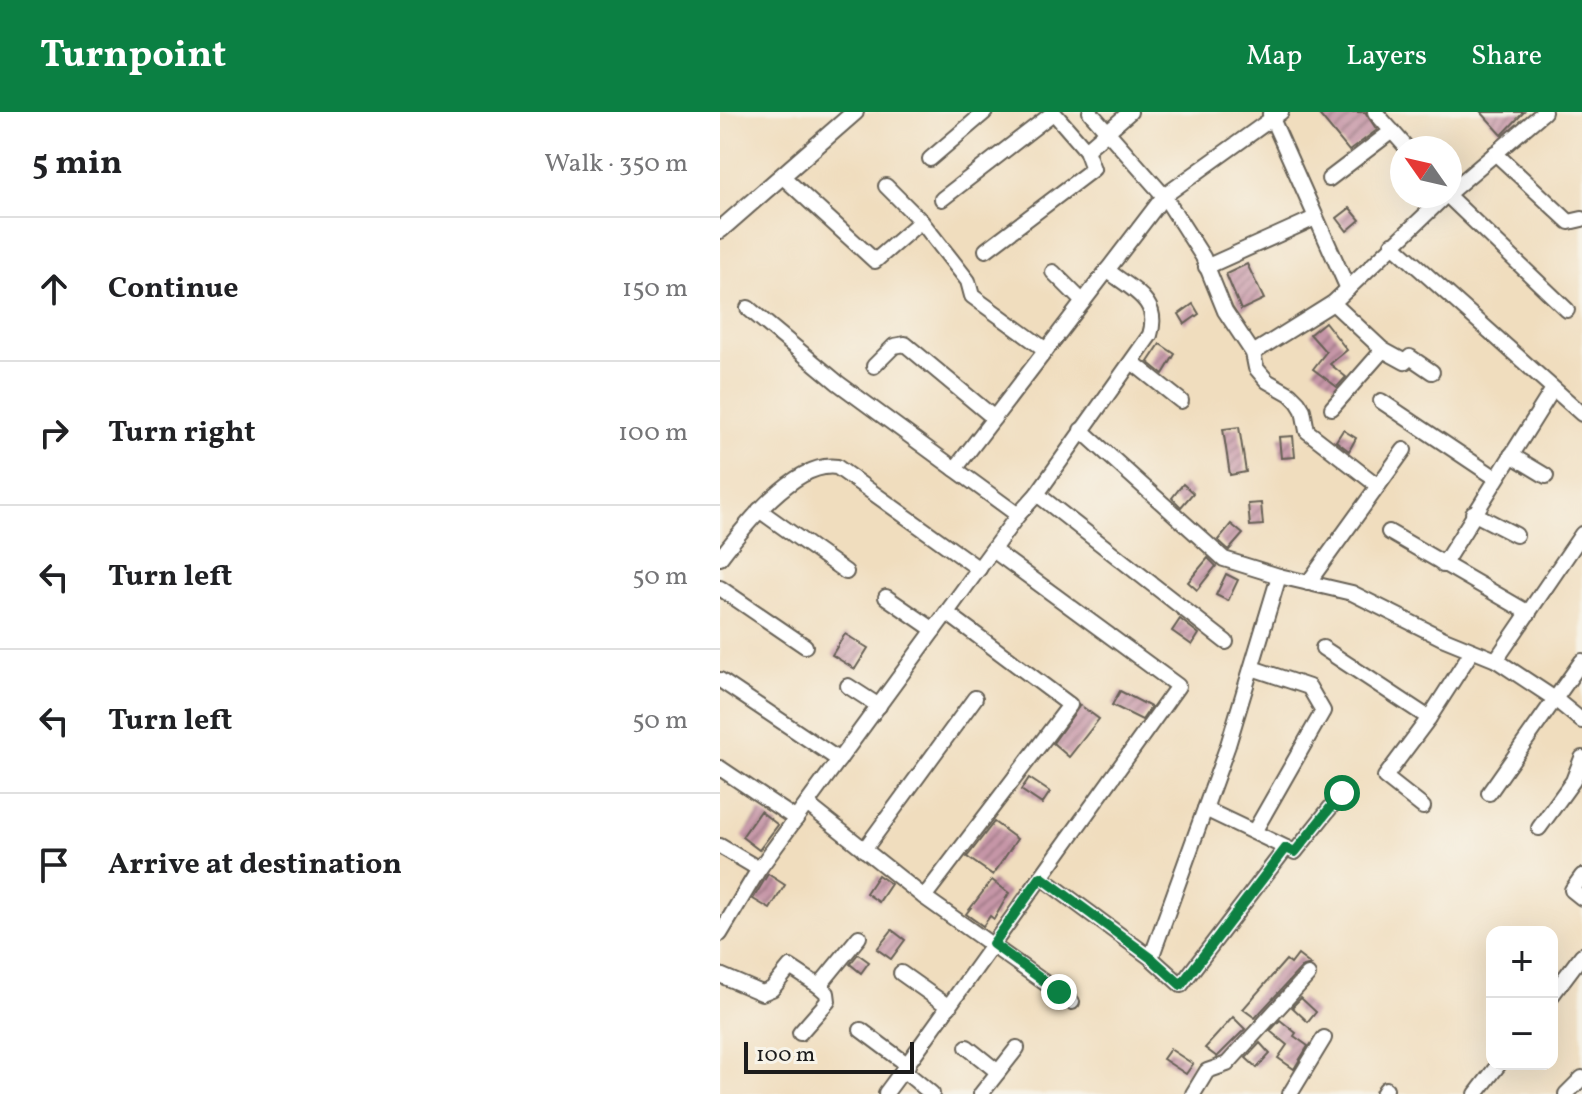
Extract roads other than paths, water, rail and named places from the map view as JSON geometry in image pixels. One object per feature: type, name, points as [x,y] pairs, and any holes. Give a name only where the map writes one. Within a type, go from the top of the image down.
[{"type":"street","points":[[720,230],[855,112]]},
{"type":"street","points":[[930,159],[985,112]]},
{"type":"street","points":[[942,199],[1053,112],[1086,150],[1093,169],[986,250]]},
{"type":"street","points":[[1090,112],[1164,196],[1203,257],[1225,311],[1253,353],[1256,368],[1267,381],[1298,402],[1303,410],[1307,431],[1378,486]]},
{"type":"street","points":[[1086,150],[1130,112]]},
{"type":"street","points":[[1375,112],[1396,136]]},
{"type":"street","points":[[1462,182],[1544,112]]},
{"type":"street","points":[[955,469],[1164,196],[1275,114],[1315,218],[1348,289]]},
{"type":"street","points":[[1329,179],[1392,131]]},
{"type":"street","points":[[1495,153],[1569,222],[1582,219]]},
{"type":"street","points":[[782,176],[875,261],[921,221]]},
{"type":"street","points":[[886,186],[921,221],[968,281],[972,296],[1046,350]]},
{"type":"street","points":[[1253,353],[1333,303],[1433,208]]},
{"type":"street","points":[[1461,208],[1567,310]]},
{"type":"street","points":[[1206,267],[1315,218]]},
{"type":"street","points":[[1392,244],[1582,414]]},
{"type":"street","points":[[720,934],[759,869],[1018,515],[1037,494],[1150,335],[1155,319],[1151,306],[1107,270]]},
{"type":"street","points":[[1053,272],[1083,302]]},
{"type":"street","points":[[1333,303],[1383,350],[1405,362],[1410,357],[1432,372]]},
{"type":"street","points":[[748,308],[838,383],[1018,515]]},
{"type":"street","points":[[874,366],[894,346],[908,346],[994,418]]},
{"type":"street","points":[[1332,408],[1383,350]]},
{"type":"street","points":[[1132,362],[1181,401]]},
{"type":"street","points":[[1443,565],[1553,389]]},
{"type":"street","points":[[1381,401],[1496,478]]},
{"type":"street","points":[[1081,430],[1224,559],[1352,593],[1496,660],[1582,721]]},
{"type":"street","points":[[1308,583],[1404,450]]},
{"type":"street","points":[[1511,455],[1546,476]]},
{"type":"street","points":[[720,558],[759,510],[802,476],[827,465],[837,467],[979,569]]},
{"type":"street","points":[[1037,494],[1226,642]]},
{"type":"street","points":[[759,510],[846,572]]},
{"type":"street","points":[[1473,513],[1516,535]]},
{"type":"street","points":[[1389,532],[1529,613]]},
{"type":"street","points":[[1496,660],[1582,534]]},
{"type":"street","points":[[886,1093],[1178,686],[993,550]]},
{"type":"street","points":[[1151,958],[1228,745],[1279,576]]},
{"type":"street","points":[[720,588],[805,646]]},
{"type":"street","points":[[886,597],[934,630]]},
{"type":"street","points":[[924,897],[1070,705],[947,613]]},
{"type":"street","points":[[1323,648],[1429,718]]},
{"type":"street","points":[[1423,807],[1385,777],[1429,718],[1472,651]]},
{"type":"street","points":[[1489,793],[1582,661]]},
{"type":"street","points":[[1252,668],[1309,687],[1323,711],[1254,832]]},
{"type":"street","points":[[720,680],[839,760]]},
{"type":"street","points":[[848,686],[879,706]]},
{"type":"street","points":[[864,850],[975,698]]},
{"type":"street","points":[[1539,828],[1573,781],[1582,758]]},
{"type":"street","points":[[720,768],[796,819]]},
{"type":"street","points":[[1205,809],[1295,852],[1342,793]]},
{"type":"street","points":[[807,804],[924,897],[1072,1002]]},
{"type":"street","points":[[720,846],[759,869]]},
{"type":"street","points":[[1041,877],[1151,958],[1181,985],[1286,848]]},
{"type":"street","points":[[1582,876],[1572,890],[1582,898]]},
{"type":"street","points":[[819,986],[859,937]]},
{"type":"street","points":[[1558,987],[1582,955]]},
{"type":"street","points":[[720,975],[762,993],[772,989],[788,968],[792,968],[819,986],[829,995],[828,1001],[800,1033]]},
{"type":"street","points":[[901,973],[949,1007]]},
{"type":"street","points":[[1193,1094],[1207,1071],[1227,1064],[1308,975]]},
{"type":"street","points":[[861,1030],[906,1067],[932,1094]]},
{"type":"street","points":[[1290,1094],[1324,1038]]},
{"type":"street","points":[[967,1047],[998,1072]]},
{"type":"street","points":[[981,1094],[1017,1048]]},
{"type":"street","points":[[1476,1094],[1494,1070]]},
{"type":"street","points":[[1566,1094],[1582,1078]]}]
